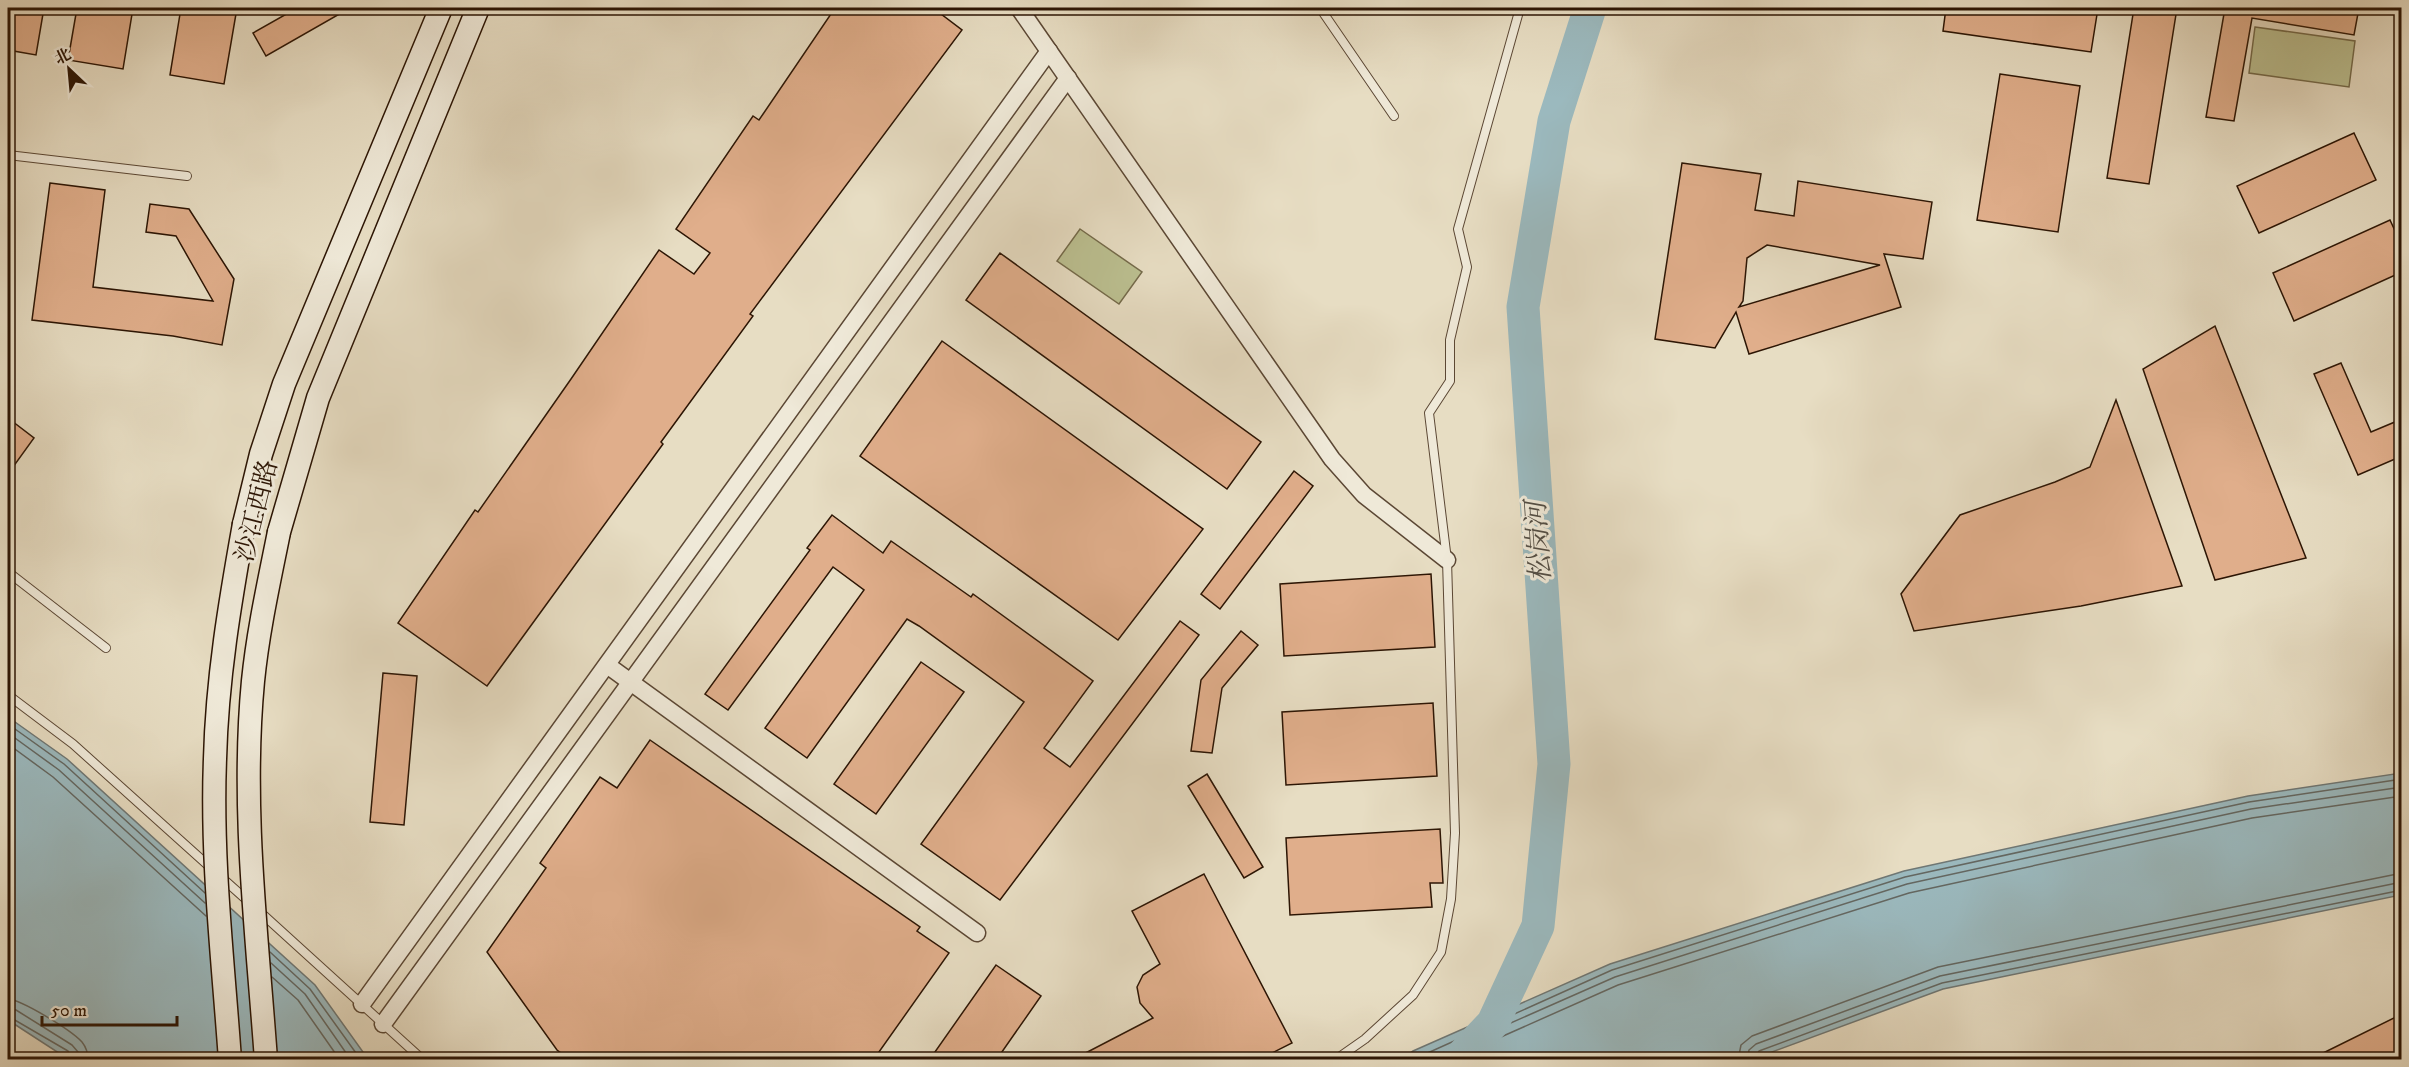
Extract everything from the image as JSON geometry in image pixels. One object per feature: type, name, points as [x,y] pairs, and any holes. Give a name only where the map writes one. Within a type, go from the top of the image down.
[{"type":"street","name":"沙江西路","points":[[230,1059],[215,841],[214,760],[219,680],[244,524],[261,454],[284,384],[441,8]]},
{"type":"street","name":"沙江西路","points":[[266,1059],[250,838],[249,759],[253,682],[279,532],[318,398],[478,8]]},
{"type":"street","points":[[1019,8],[1332,459],[1364,495],[1447,560]]},
{"type":"street","points":[[362,1004],[1049,51]]},
{"type":"street","points":[[383,1024],[1068,78]]},
{"type":"street","points":[[607,665],[977,933]]},
{"type":"lane","points":[[1320,8],[1394,116]]},
{"type":"lane","points":[[1335,1059],[1365,1039],[1413,995],[1441,952],[1451,899],[1455,833],[1447,560],[1429,413],[1449,381],[1450,340],[1467,267],[1458,229],[1520,8]]},
{"type":"lane","points":[[8,155],[187,176]]},
{"type":"lane","points":[[8,572],[106,648]]},
{"type":"lane","points":[[8,695],[74,744],[423,1059]]},
{"type":"green space","points":[[2255,27],[2355,41],[2349,87],[2249,73]]},
{"type":"green space","points":[[1080,229],[1142,272],[1119,304],[1057,261]]},
{"type":"water","points":[[8,717],[67,759],[315,985],[368,1059],[68,1059],[8,1020]]},
{"type":"water","points":[[2401,773],[2401,895],[1943,989],[1753,1059],[1402,1059],[1413,1051],[1610,964],[1904,871],[2248,796]]},
{"type":"building","points":[[8,8],[44,8],[36,55],[8,50]]},
{"type":"building","points":[[77,8],[133,8],[123,69],[68,60]]},
{"type":"building","points":[[181,8],[237,8],[224,84],[170,75]]},
{"type":"building","points":[[297,8],[350,8],[266,56],[253,33]]},
{"type":"building","points":[[835,8],[933,8],[962,30],[750,314],[753,316],[661,442],[663,444],[487,686],[398,623],[475,510],[478,512],[659,250],[694,274],[710,253],[676,229],[753,116],[759,120]]},
{"type":"building","points":[[1946,8],[2098,8],[2091,52],[1943,31]]},
{"type":"building","points":[[2134,8],[2177,8],[2149,184],[2107,178]]},
{"type":"building","points":[[2225,8],[2359,8],[2354,35],[2252,18],[2234,121],[2206,117]]},
{"type":"building","points":[[2000,74],[2080,86],[2058,232],[1977,220]]},
{"type":"building","points":[[2354,133],[2376,180],[2259,233],[2237,186]]},
{"type":"building","points":[[1682,163],[1761,174],[1755,210],[1794,216],[1798,181],[1932,202],[1923,259],[1884,254],[1901,307],[1749,354],[1736,312],[1715,348],[1655,339]],"holes":[[[1767,245],[1880,265],[1739,307],[1743,301],[1747,258]]]},
{"type":"building","points":[[50,183],[105,190],[93,287],[213,301],[176,236],[146,232],[150,204],[189,209],[234,279],[222,345],[173,336],[32,320]]},
{"type":"building","points":[[2390,220],[2402,246],[2402,272],[2294,321],[2273,273]]},
{"type":"building","points":[[1000,253],[1261,442],[1227,489],[966,300]]},
{"type":"building","points":[[2215,326],[2306,558],[2215,580],[2143,369]]},
{"type":"building","points":[[942,341],[1203,529],[1118,640],[860,456]]},
{"type":"building","points":[[2341,363],[2371,432],[2402,419],[2402,456],[2358,475],[2314,374]]},
{"type":"building","points":[[2116,400],[2182,586],[2081,606],[1914,631],[1901,594],[1960,515],[2055,482],[2090,467]]},
{"type":"building","points":[[8,418],[34,438],[8,474]]},
{"type":"building","points":[[1294,471],[1313,486],[1220,609],[1201,594]]},
{"type":"building","points":[[832,515],[883,553],[891,541],[971,597],[973,594],[1093,681],[1044,748],[1070,767],[1180,621],[1199,635],[1000,900],[921,844],[1024,702],[919,626],[907,619],[807,758],[765,728],[864,590],[833,567],[728,710],[705,694],[810,550],[807,548]]},
{"type":"building","points":[[1431,574],[1435,647],[1284,656],[1280,584]]},
{"type":"building","points":[[1241,631],[1258,645],[1222,688],[1212,753],[1191,751],[1201,680]]},
{"type":"building","points":[[921,662],[964,692],[876,814],[834,784]]},
{"type":"building","points":[[383,673],[417,676],[404,825],[370,822]]},
{"type":"building","points":[[1433,703],[1437,776],[1286,785],[1282,712]]},
{"type":"building","points":[[650,740],[920,927],[917,931],[949,953],[874,1059],[569,1059],[557,1050],[487,952],[546,868],[540,863],[600,777],[617,788]]},
{"type":"building","points":[[1207,774],[1263,867],[1244,878],[1188,786]]},
{"type":"building","points":[[1440,829],[1443,883],[1430,883],[1432,907],[1290,915],[1286,838]]},
{"type":"building","points":[[1204,874],[1292,1043],[1260,1059],[1074,1059],[1153,1018],[1140,1003],[1137,987],[1143,975],[1160,964],[1132,911]]},
{"type":"building","points":[[996,965],[1041,996],[997,1059],[930,1059]]},
{"type":"building","points":[[2402,1014],[2402,1059],[2311,1059]]},
{"type":"waterway","name":"松岗河","points":[[1458,1060],[1493,1023],[1538,926],[1554,764],[1523,307],[1554,121],[1590,8]]}]
